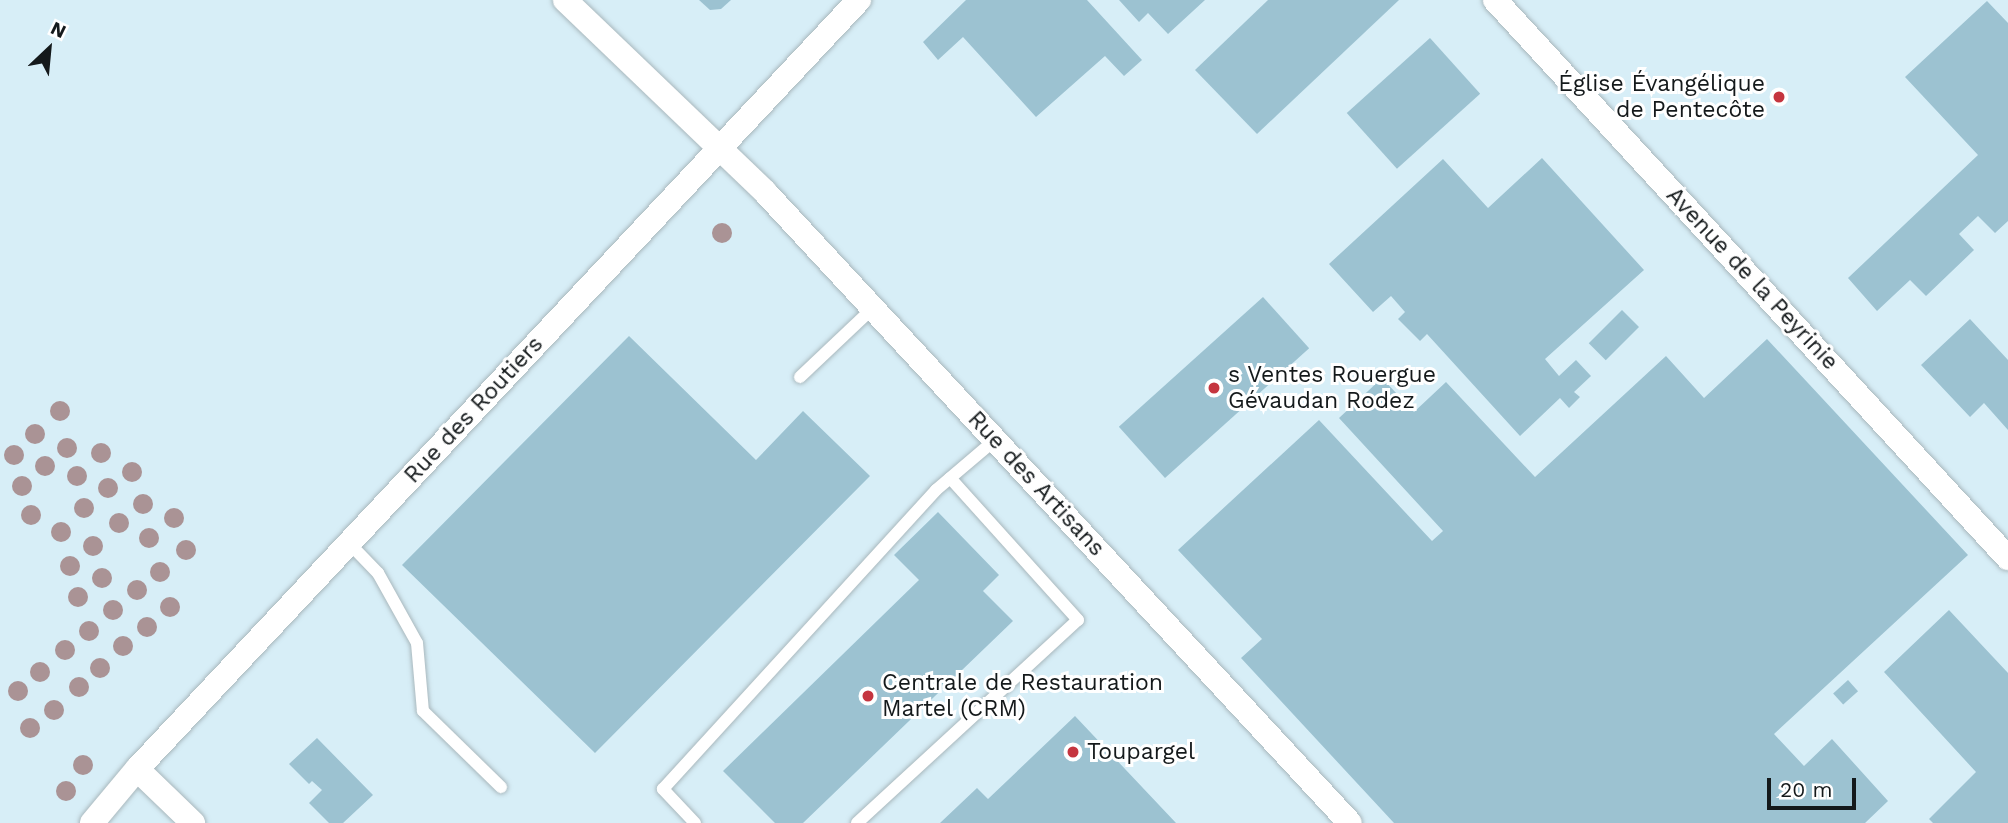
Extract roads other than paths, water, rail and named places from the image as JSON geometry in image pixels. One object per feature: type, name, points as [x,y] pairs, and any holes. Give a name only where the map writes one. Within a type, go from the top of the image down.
[{"type":"street","name":"Rue des Artisans","points":[[565,0],[722,147],[1350,823]]},
{"type":"street","name":"Rue des Routiers","points":[[92,823],[137,769],[859,0]]},
{"type":"street","name":"Avenue de la Peyrinie","points":[[1495,0],[2008,558]]},
{"type":"street","points":[[137,769],[193,823]]},
{"type":"lane","points":[[800,377],[873,309]]},
{"type":"lane","points":[[695,823],[663,789],[950,478],[995,440]]},
{"type":"lane","points":[[857,823],[1078,620],[950,478]]},
{"type":"lane","points":[[349,543],[378,573],[417,643],[423,711],[501,787]]},
{"type":"place","name":"Église Évangélique de Pentecôte","points":[[1779,97]]},
{"type":"place","name":"s Ventes Rouergue Gévaudan Rodez","points":[[1214,388]]},
{"type":"place","name":"Centrale de Restauration Martel (CRM)","points":[[868,696]]},
{"type":"place","name":"Toupargel","points":[[1073,752]]}]
